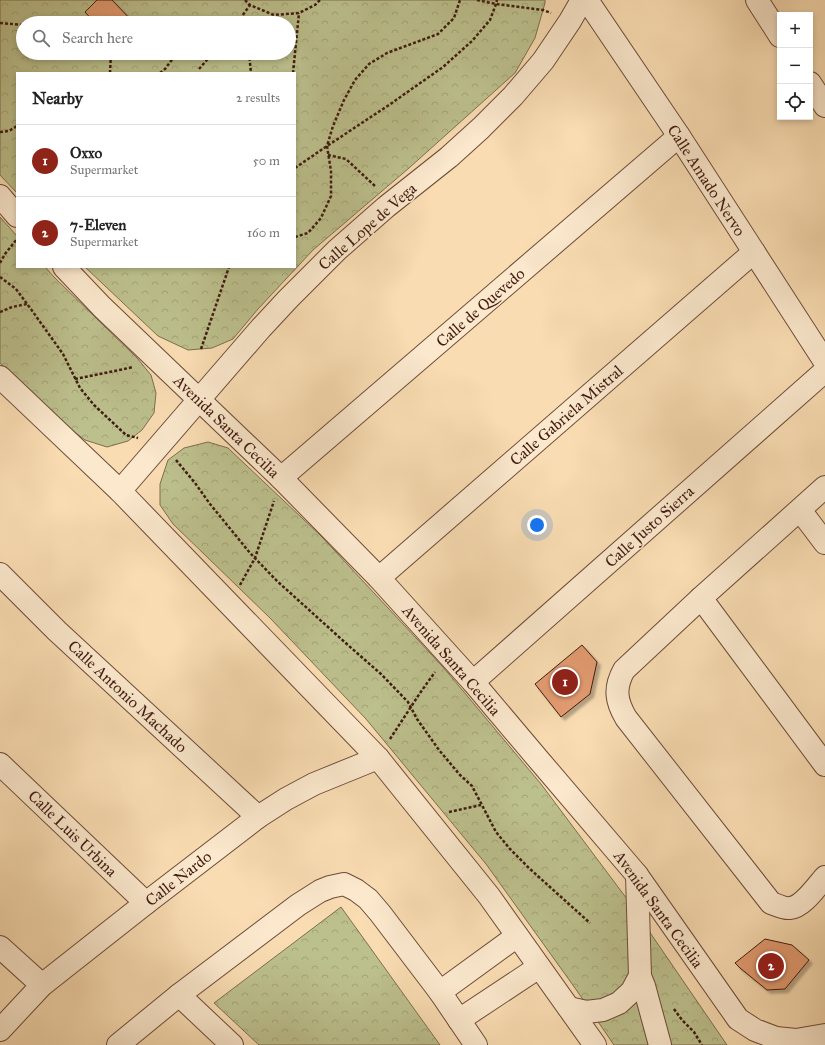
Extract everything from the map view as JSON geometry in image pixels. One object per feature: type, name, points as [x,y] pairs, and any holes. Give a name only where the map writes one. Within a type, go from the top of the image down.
[{"type":"street","name":"Calle Lope de Vega","points":[[120,491],[288,298],[337,250],[386,207],[449,157],[513,96],[543,60],[570,21],[582,0]]},
{"type":"street","name":"Calle Amado Nervo","points":[[587,0],[679,136],[825,362]]},
{"type":"street","points":[[757,0],[777,31]]},
{"type":"street","points":[[811,84],[825,106]]},
{"type":"street","name":"Calle de Quevedo","points":[[281,478],[679,136]]},
{"type":"street","points":[[0,196],[16,215]]},
{"type":"street","name":"Calle Gabriela Mistral","points":[[379,578],[754,252]]},
{"type":"street","name":"Avenida Santa Cecilia","points":[[65,268],[102,307],[281,478],[379,578],[448,654],[637,874],[738,1019],[755,1030],[776,1038],[796,1040],[825,1035]]},
{"type":"street","name":"Calle Justo Sierra","points":[[473,682],[825,371]]},
{"type":"street","points":[[0,377],[120,491],[378,758],[489,896],[595,1045]]},
{"type":"street","points":[[825,487],[701,598],[624,670],[619,678],[617,689],[620,708],[626,718],[771,903],[789,908],[800,905],[825,877]]},
{"type":"street","points":[[800,510],[825,543]]},
{"type":"street","name":"Calle Antonio Machado","points":[[0,574],[57,631],[258,817]]},
{"type":"street","points":[[701,598],[825,765]]},
{"type":"street","name":"Calle Nardo","points":[[0,1030],[42,985],[258,817],[286,799],[314,784],[378,758]]},
{"type":"street","name":"Calle Luis Urbina","points":[[0,764],[146,903]]},
{"type":"street","points":[[637,874],[640,976],[660,1045]]},
{"type":"street","points":[[118,1045],[179,995],[298,905],[320,891],[344,884],[356,890],[368,899],[440,992],[476,1045]]},
{"type":"street","points":[[440,992],[517,936]]},
{"type":"street","points":[[0,947],[42,985]]},
{"type":"street","points":[[459,1020],[539,967]]},
{"type":"street","points":[[569,1008],[586,1012],[603,1010],[619,1003],[632,992],[640,976]]},
{"type":"street","points":[[179,995],[232,1045]]},
{"type":"path","points":[[245,0],[250,5],[274,15],[299,13],[315,5],[320,0]]},
{"type":"path","points":[[296,237],[308,232],[321,218],[331,196],[331,171],[326,146],[344,100],[355,80],[369,64],[387,53],[438,34],[454,18],[460,0]]},
{"type":"path","points":[[477,0],[543,10],[570,21]]},
{"type":"path","points":[[296,167],[390,105],[443,67],[472,41],[490,20],[497,0]]},
{"type":"path","points":[[242,16],[250,5]]},
{"type":"path","points":[[296,43],[299,13]]},
{"type":"path","points":[[0,24],[16,25]]},
{"type":"path","points":[[110,72],[111,60]]},
{"type":"path","points":[[161,72],[172,60]]},
{"type":"path","points":[[199,69],[207,60]]},
{"type":"path","points":[[250,60],[251,72]]},
{"type":"path","points":[[293,72],[294,60]]},
{"type":"path","points":[[0,132],[9,131],[16,127]]},
{"type":"path","points":[[328,155],[346,159],[381,192]]},
{"type":"path","points":[[0,262],[16,241]]},
{"type":"path","points":[[201,349],[229,268]]},
{"type":"path","points":[[0,276],[16,289],[27,304],[63,354],[80,388],[94,405],[126,435],[162,443],[210,504],[277,582],[381,674],[403,696],[439,750],[460,775],[472,786],[496,832],[510,849],[590,923]]},
{"type":"path","points":[[0,312],[12,307],[27,304]]},
{"type":"path","points":[[75,379],[124,370],[157,359]]},
{"type":"path","points":[[230,604],[255,558],[281,478]]},
{"type":"path","points":[[378,758],[425,685],[448,654]]},
{"type":"path","points":[[425,817],[481,805]]},
{"type":"green space","points":[[0,0],[545,0],[535,38],[515,73],[409,168],[313,250],[258,309],[233,339],[212,348],[188,350],[158,336],[86,268],[296,268],[296,72],[16,72],[16,192],[0,175]]},
{"type":"green space","points":[[0,217],[16,235],[16,268],[46,268],[137,358],[151,375],[156,393],[154,413],[142,430],[128,441],[107,447],[85,440],[64,424],[0,363]]},
{"type":"green space","points":[[208,442],[228,448],[321,536],[443,667],[541,784],[627,899],[727,1045],[614,1045],[486,864],[366,719],[270,618],[173,524],[160,505],[160,484],[168,460],[184,448]]},
{"type":"green space","points":[[341,907],[440,1045],[259,1045],[214,1003]]},
{"type":"building","points":[[97,0],[112,0],[127,16],[89,16],[85,12]]},
{"type":"building","points":[[582,645],[597,662],[590,694],[561,717],[535,684]]},
{"type":"building","points":[[765,939],[792,945],[809,960],[785,989],[767,990],[735,963]]},
{"type":"place","name":"Oxxo","points":[[565,682]]},
{"type":"place","name":"7-Eleven","points":[[771,966]]}]
